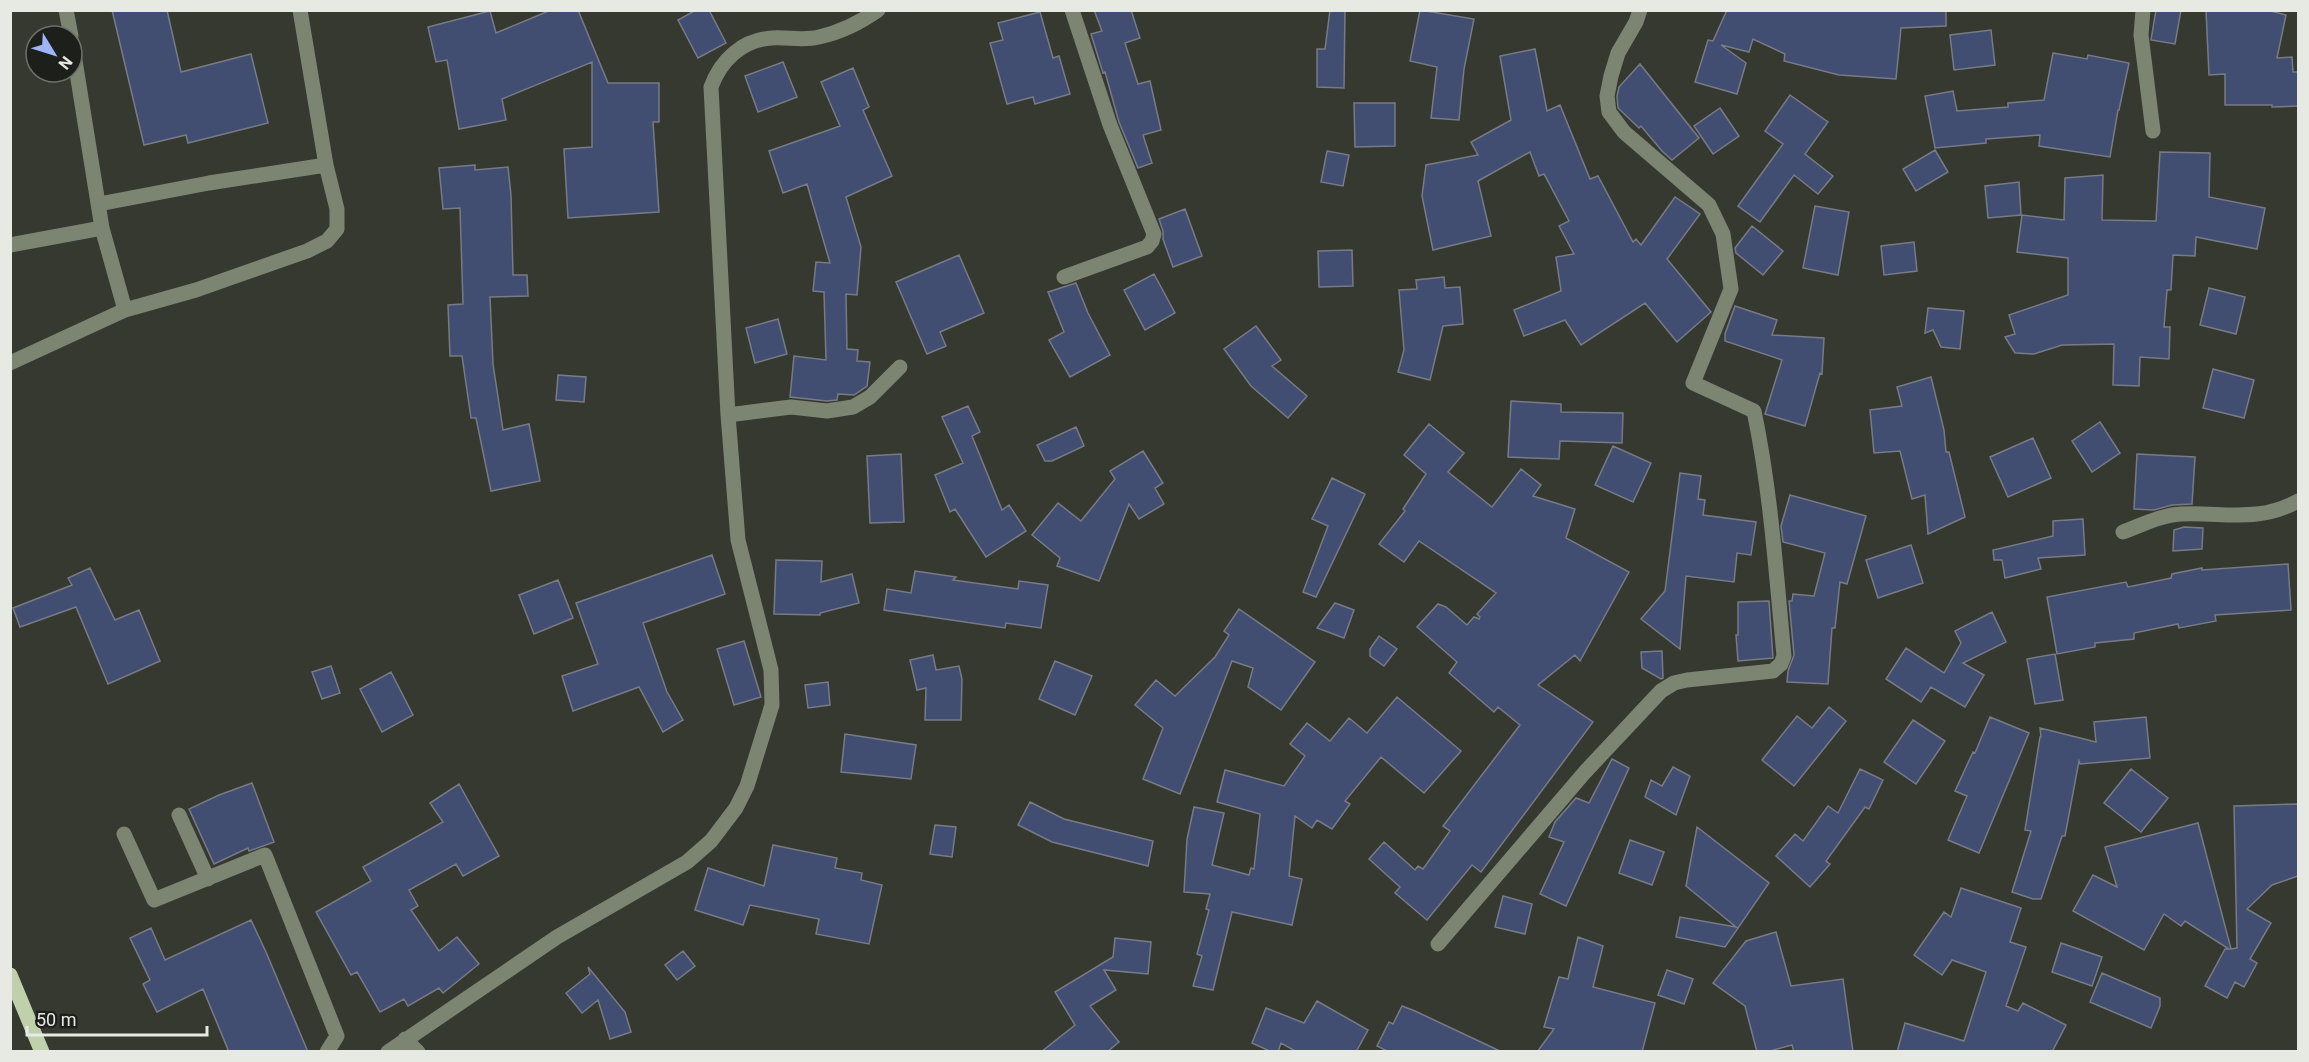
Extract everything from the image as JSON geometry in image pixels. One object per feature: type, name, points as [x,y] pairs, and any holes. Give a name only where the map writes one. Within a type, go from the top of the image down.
[{"type":"main road","points":[[10,975],[42,1052]]},
{"type":"street","points":[[10,363],[125,310],[196,290],[307,251],[327,241],[337,229],[337,209],[326,165],[300,10]]},
{"type":"street","points":[[388,1052],[557,937],[687,862],[711,841],[736,808],[747,786],[772,705],[773,687],[771,670],[738,540],[728,415],[711,87],[716,75],[732,54],[745,45],[772,38],[817,38],[848,29],[878,10]]},
{"type":"street","points":[[1064,277],[1147,247],[1154,234],[1110,125],[1072,10]]},
{"type":"street","points":[[1438,944],[1585,772],[1661,691],[1674,683],[1687,680],[1773,671],[1784,656],[1772,517],[1763,453],[1754,411],[1693,383],[1731,289],[1723,234],[1709,205],[1624,132],[1609,112],[1607,96],[1613,68],[1640,10]]},
{"type":"street","points":[[2143,10],[2141,35],[2153,131]]},
{"type":"street","points":[[79,84],[102,228],[125,310]]},
{"type":"street","points":[[99,204],[209,183],[326,165]]},
{"type":"street","points":[[10,245],[102,228]]},
{"type":"street","points":[[728,415],[791,407],[827,411],[853,406],[870,398],[900,367]]},
{"type":"street","points":[[2123,532],[2169,516],[2181,514],[2243,516],[2271,513],[2298,501]]},
{"type":"street","points":[[179,815],[208,879]]},
{"type":"street","points":[[124,834],[154,900],[265,855],[337,1036],[327,1052]]},
{"type":"street","points":[[405,1039],[418,1052]]},
{"type":"building","points":[[112,10],[167,10],[181,72],[251,54],[268,123],[188,143],[186,135],[144,145]]},
{"type":"building","points":[[551,10],[578,10],[608,83],[659,83],[659,122],[653,122],[659,212],[568,218],[564,149],[592,147],[592,62],[502,99],[506,120],[459,129],[447,60],[436,62],[428,27],[490,11],[496,33]]},
{"type":"building","points":[[696,10],[709,10],[726,43],[698,58],[678,20]]},
{"type":"building","points":[[1094,10],[1131,10],[1140,38],[1125,43],[1138,84],[1150,81],[1161,130],[1143,135],[1152,163],[1138,168],[1119,122],[1105,72],[1103,73],[1091,34],[1102,31]]},
{"type":"building","points":[[1330,10],[1345,10],[1344,88],[1317,87],[1317,49],[1325,49]]},
{"type":"building","points":[[1420,10],[1474,19],[1464,69],[1459,120],[1431,118],[1437,67],[1410,61]]},
{"type":"building","points":[[1727,10],[1946,10],[1946,26],[1901,28],[1896,79],[1839,75],[1784,61],[1785,54],[1753,39],[1749,52],[1721,45],[1746,63],[1737,94],[1695,82],[1708,40],[1713,41]]},
{"type":"building","points":[[2156,10],[2181,10],[2175,44],[2151,40]]},
{"type":"building","points":[[2206,10],[2267,10],[2286,15],[2277,58],[2292,57],[2293,72],[2298,72],[2298,106],[2225,105],[2225,74],[2209,75]]},
{"type":"building","points":[[1040,12],[1053,58],[1059,56],[1070,94],[1035,104],[1033,97],[1007,104],[990,43],[1003,40],[998,23]]},
{"type":"building","points":[[1991,30],[1995,65],[1954,70],[1950,35]]},
{"type":"building","points":[[1535,49],[1547,111],[1560,105],[1590,179],[1598,176],[1633,242],[1636,239],[1641,245],[1675,197],[1700,214],[1667,259],[1711,312],[1677,342],[1645,303],[1581,345],[1565,320],[1524,336],[1514,310],[1561,291],[1556,257],[1574,254],[1559,226],[1569,221],[1544,174],[1539,176],[1530,152],[1478,181],[1491,236],[1433,250],[1422,196],[1426,165],[1478,155],[1471,142],[1511,120],[1500,56]]},
{"type":"building","points":[[2053,53],[2087,59],[2088,55],[2129,63],[2110,157],[2039,146],[2040,135],[1986,139],[1986,143],[1935,148],[1925,96],[1953,91],[1957,111],[2008,107],[2008,103],[2044,100]]},
{"type":"building","points":[[783,62],[797,97],[758,112],[745,76]]},
{"type":"building","points":[[1640,64],[1699,138],[1672,160],[1641,126],[1639,128],[1618,108],[1619,87]]},
{"type":"building","points":[[853,68],[869,107],[863,110],[892,176],[846,197],[861,247],[857,295],[846,294],[847,349],[858,350],[857,361],[870,362],[867,386],[854,395],[838,394],[837,400],[790,397],[794,356],[826,360],[824,292],[813,291],[816,262],[830,263],[807,184],[783,193],[769,151],[840,126],[821,82]]},
{"type":"building","points":[[1790,95],[1828,122],[1805,154],[1833,176],[1818,194],[1794,175],[1760,222],[1738,206],[1783,144],[1765,131]]},
{"type":"building","points":[[1354,103],[1395,103],[1395,146],[1355,147]]},
{"type":"building","points":[[1720,108],[1739,136],[1713,154],[1694,126]]},
{"type":"building","points":[[1935,150],[1948,172],[1916,191],[1903,169]]},
{"type":"building","points":[[1327,151],[1349,155],[1343,186],[1321,182]]},
{"type":"building","points":[[2160,152],[2210,153],[2209,197],[2265,208],[2257,249],[2196,237],[2195,256],[2173,255],[2171,290],[2167,290],[2164,327],[2170,327],[2169,359],[2140,357],[2139,386],[2113,385],[2114,344],[2062,345],[2034,354],[2015,353],[2005,337],[2015,334],[2009,315],[2068,295],[2068,258],[2017,252],[2022,215],[2064,220],[2065,178],[2103,175],[2102,220],[2156,221]]},
{"type":"building","points":[[475,165],[475,170],[508,167],[513,275],[527,275],[528,296],[490,297],[493,364],[503,430],[529,424],[540,481],[491,491],[476,418],[471,418],[462,356],[450,356],[448,305],[463,304],[460,208],[443,209],[439,168]]},
{"type":"building","points":[[2019,182],[2021,215],[1988,218],[1985,186]]},
{"type":"building","points":[[1815,206],[1849,212],[1838,275],[1803,268]]},
{"type":"building","points":[[1185,209],[1202,256],[1173,267],[1159,219]]},
{"type":"building","points":[[1752,226],[1783,251],[1763,275],[1736,253],[1735,248]]},
{"type":"building","points":[[1914,242],[1917,271],[1884,275],[1881,246]]},
{"type":"building","points":[[1352,250],[1353,286],[1319,287],[1318,251]]},
{"type":"building","points":[[959,255],[984,313],[940,332],[946,346],[927,354],[896,282]]},
{"type":"building","points":[[1154,274],[1175,313],[1145,330],[1124,290]]},
{"type":"building","points":[[1444,277],[1445,288],[1460,287],[1463,324],[1443,326],[1430,380],[1398,372],[1404,350],[1399,290],[1417,289],[1416,280]]},
{"type":"building","points":[[1076,283],[1088,313],[1110,355],[1070,377],[1049,340],[1064,332],[1048,292]]},
{"type":"building","points":[[2209,288],[2245,297],[2236,334],[2200,325]]},
{"type":"building","points":[[1735,306],[1777,320],[1772,335],[1824,338],[1822,374],[1820,373],[1805,426],[1765,414],[1782,360],[1725,341],[1725,334]]},
{"type":"building","points":[[1928,308],[1964,311],[1960,349],[1941,347],[1933,330],[1925,333]]},
{"type":"building","points":[[778,319],[787,354],[755,363],[746,328]]},
{"type":"building","points":[[1256,326],[1281,360],[1272,366],[1307,396],[1288,418],[1251,386],[1224,349]]},
{"type":"building","points":[[2213,369],[2254,380],[2244,418],[2203,408]]},
{"type":"building","points":[[558,375],[586,377],[584,402],[556,400]]},
{"type":"building","points":[[1931,377],[1944,430],[1946,452],[1949,452],[1965,517],[1928,534],[1925,495],[1912,499],[1900,451],[1874,453],[1870,410],[1902,406],[1897,387]]},
{"type":"building","points":[[1511,401],[1561,404],[1561,412],[1623,413],[1622,443],[1560,441],[1559,459],[1508,457]]},
{"type":"building","points":[[968,406],[980,432],[972,436],[1002,510],[1009,505],[1026,531],[986,557],[955,509],[950,512],[935,475],[963,463],[942,417]]},
{"type":"building","points":[[2100,422],[2120,453],[2092,472],[2072,441]]},
{"type":"building","points":[[1429,424],[1464,453],[1448,472],[1492,507],[1521,469],[1541,485],[1533,496],[1575,509],[1566,538],[1629,572],[1580,661],[1575,655],[1538,685],[1593,722],[1481,872],[1472,865],[1427,920],[1395,893],[1400,887],[1369,859],[1384,842],[1415,870],[1418,866],[1423,869],[1450,831],[1443,826],[1520,725],[1498,707],[1494,712],[1449,673],[1457,662],[1417,627],[1438,604],[1446,607],[1467,625],[1474,617],[1479,619],[1477,614],[1496,593],[1419,541],[1404,562],[1379,544],[1405,511],[1403,509],[1426,474],[1404,455]]},
{"type":"building","points":[[1076,427],[1084,446],[1052,461],[1045,461],[1037,445]]},
{"type":"building","points":[[2033,438],[2051,478],[2008,497],[1990,457]]},
{"type":"building","points":[[1613,446],[1651,463],[1633,502],[1595,485]]},
{"type":"building","points":[[1143,451],[1163,483],[1155,488],[1164,504],[1139,519],[1129,504],[1099,581],[1057,566],[1060,558],[1032,535],[1058,503],[1081,521],[1115,479],[1110,471]]},
{"type":"building","points":[[901,454],[904,522],[870,523],[867,456]]},
{"type":"building","points":[[2137,454],[2195,457],[2192,504],[2172,505],[2154,510],[2134,509]]},
{"type":"building","points":[[1680,473],[1701,476],[1698,499],[1705,500],[1703,515],[1756,522],[1751,555],[1737,553],[1734,582],[1686,576],[1680,649],[1641,619],[1665,591]]},
{"type":"building","points":[[1332,478],[1365,494],[1316,597],[1303,592],[1328,526],[1312,519]]},
{"type":"building","points":[[1790,495],[1866,516],[1847,584],[1840,582],[1835,628],[1832,628],[1828,684],[1787,682],[1794,655],[1789,601],[1792,601],[1793,594],[1814,596],[1825,553],[1783,542],[1781,526]]},
{"type":"building","points":[[2083,519],[2085,555],[2038,558],[2041,569],[2005,578],[2002,560],[1994,560],[1993,550],[2053,536],[2053,521]]},
{"type":"building","points":[[2184,527],[2203,528],[2202,549],[2173,551],[2174,530]]},
{"type":"building","points":[[1911,545],[1923,583],[1878,598],[1866,560]]},
{"type":"building","points":[[712,555],[725,594],[643,623],[667,692],[683,720],[663,732],[639,687],[573,711],[562,676],[598,664],[576,603]]},
{"type":"building","points":[[776,560],[822,561],[821,582],[852,574],[859,603],[820,613],[820,615],[774,614]]},
{"type":"building","points":[[2288,564],[2291,610],[2215,615],[2216,621],[2179,628],[2178,624],[2134,633],[2134,639],[2095,643],[2095,647],[2057,654],[2047,597],[2126,582],[2128,587],[2171,578],[2172,574],[2202,568],[2202,570]]},
{"type":"building","points":[[90,568],[115,620],[139,610],[160,661],[108,684],[76,607],[20,627],[13,608],[72,585],[68,578]]},
{"type":"building","points":[[915,571],[956,577],[953,580],[1018,589],[1019,581],[1048,585],[1041,628],[1006,623],[1005,628],[884,610],[887,589],[911,593]]},
{"type":"building","points":[[558,580],[573,618],[534,634],[519,595]]},
{"type":"building","points":[[1769,601],[1773,658],[1738,661],[1736,635],[1738,635],[1738,602]]},
{"type":"building","points":[[1335,603],[1354,610],[1344,638],[1317,628]]},
{"type":"building","points":[[1239,609],[1315,662],[1281,710],[1248,687],[1253,668],[1232,661],[1180,794],[1143,779],[1163,728],[1135,705],[1156,680],[1175,696],[1215,657],[1229,635],[1224,631]]},
{"type":"building","points":[[1992,612],[2006,642],[1963,663],[1984,675],[1965,707],[1931,687],[1921,702],[1886,679],[1906,648],[1944,673],[1961,643],[1955,631]]},
{"type":"building","points":[[1379,636],[1397,649],[1384,666],[1370,656],[1370,649]]},
{"type":"building","points":[[744,641],[761,697],[734,705],[717,649]]},
{"type":"building","points":[[1662,651],[1663,678],[1661,679],[1642,668],[1641,652]]},
{"type":"building","points":[[2055,654],[2063,700],[2035,704],[2027,659]]},
{"type":"building","points":[[933,655],[936,670],[959,666],[962,679],[961,720],[925,720],[926,688],[917,690],[910,660]]},
{"type":"building","points":[[1055,661],[1092,676],[1075,715],[1039,699]]},
{"type":"building","points":[[331,666],[340,693],[322,699],[312,672]]},
{"type":"building","points":[[391,672],[413,715],[382,732],[360,689]]},
{"type":"building","points":[[828,682],[830,705],[808,708],[805,685]]},
{"type":"building","points":[[1397,697],[1461,751],[1424,793],[1381,757],[1345,801],[1350,804],[1332,829],[1317,820],[1312,828],[1295,816],[1289,876],[1302,879],[1292,925],[1232,912],[1213,990],[1193,986],[1202,956],[1197,954],[1209,910],[1206,909],[1210,894],[1184,892],[1187,839],[1194,807],[1224,813],[1212,865],[1249,875],[1251,868],[1254,869],[1260,814],[1217,802],[1225,770],[1284,786],[1305,756],[1290,744],[1307,723],[1330,741],[1349,718],[1367,733]]},
{"type":"building","points":[[1829,707],[1846,721],[1794,786],[1762,760],[1797,716],[1812,728]]},
{"type":"building","points":[[1990,717],[2029,733],[1979,853],[1948,840],[1967,796],[1955,791],[1973,752],[1975,753]]},
{"type":"building","points":[[2146,717],[2150,758],[2080,764],[2079,761],[2065,836],[2062,836],[2041,899],[2033,899],[2012,892],[2031,831],[2025,830],[2041,737],[2040,728],[2096,742],[2094,722]]},
{"type":"building","points":[[1913,720],[1945,741],[1916,784],[1884,762]]},
{"type":"building","points":[[845,734],[916,745],[911,779],[841,772]]},
{"type":"building","points":[[1612,759],[1629,768],[1566,906],[1540,894],[1564,842],[1549,837],[1555,822],[1576,798],[1589,803]]},
{"type":"building","points":[[1673,767],[1690,776],[1676,815],[1645,797],[1651,780],[1662,786]]},
{"type":"building","points":[[1860,769],[1883,780],[1869,809],[1865,807],[1826,861],[1830,864],[1810,887],[1776,856],[1795,834],[1803,841],[1828,806],[1838,813]]},
{"type":"building","points":[[2131,769],[2168,798],[2141,832],[2104,803]]},
{"type":"building","points":[[252,783],[274,842],[249,851],[248,848],[214,864],[189,809]]},
{"type":"building","points":[[459,784],[499,856],[463,876],[456,864],[409,890],[418,906],[411,910],[439,951],[457,937],[479,964],[443,993],[439,988],[408,1006],[404,999],[380,1012],[357,972],[351,975],[316,912],[371,881],[363,867],[443,822],[430,803]]},
{"type":"building","points":[[1030,802],[1064,819],[1153,841],[1148,866],[1052,842],[1018,825]]},
{"type":"building","points":[[2298,804],[2298,876],[2272,885],[2247,909],[2271,923],[2250,959],[2257,963],[2244,987],[2235,982],[2227,998],[2205,986],[2225,949],[2229,949],[2185,921],[2181,926],[2164,914],[2144,950],[2073,911],[2093,875],[2117,887],[2105,847],[2198,823],[2231,949],[2237,948],[2234,806]]},
{"type":"building","points":[[935,825],[956,827],[952,857],[930,854]]},
{"type":"building","points":[[1697,827],[1769,883],[1725,947],[1676,937],[1680,917],[1736,927],[1686,886]]},
{"type":"building","points":[[1630,840],[1664,852],[1652,885],[1619,873]]},
{"type":"building","points":[[773,845],[837,858],[835,868],[862,873],[861,880],[882,885],[869,944],[816,934],[819,919],[750,905],[743,925],[695,910],[708,868],[764,886]]},
{"type":"building","points":[[1961,888],[2021,908],[2010,942],[2026,947],[2006,1006],[2018,1011],[2023,1003],[2066,1025],[2052,1052],[1897,1052],[1905,1023],[1964,1041],[1986,972],[1952,960],[1942,975],[1914,955],[1944,912],[1951,917]]},
{"type":"building","points":[[1503,896],[1532,904],[1525,934],[1495,927]]},
{"type":"building","points":[[251,920],[308,1052],[229,1052],[203,989],[157,1012],[143,984],[150,980],[130,938],[151,928],[165,960]]},
{"type":"building","points":[[1776,932],[1791,986],[1843,979],[1853,1052],[1794,1052],[1792,1045],[1757,1052],[1745,1006],[1713,983],[1746,941]]},
{"type":"building","points":[[1578,937],[1603,946],[1593,987],[1655,1003],[1642,1052],[1537,1052],[1554,1029],[1544,1027],[1559,977],[1568,979]]},
{"type":"building","points":[[1115,938],[1151,942],[1148,974],[1104,970],[1116,990],[1090,1006],[1119,1042],[1107,1052],[1041,1052],[1075,1025],[1055,992],[1113,957]]},
{"type":"building","points":[[2061,943],[2102,957],[2092,986],[2052,972]]},
{"type":"building","points":[[683,951],[695,966],[677,980],[665,965]]},
{"type":"building","points":[[588,967],[625,1012],[631,1032],[610,1039],[598,1000],[582,1013],[566,993],[590,974]]},
{"type":"building","points":[[1667,970],[1693,979],[1684,1004],[1658,995]]},
{"type":"building","points":[[2102,973],[2160,998],[2160,1006],[2151,1028],[2090,1002]]},
{"type":"building","points":[[1317,1001],[1368,1030],[1356,1052],[1297,1052],[1281,1043],[1278,1052],[1272,1052],[1252,1043],[1266,1008],[1304,1023]]},
{"type":"building","points":[[1402,1006],[1502,1052],[1389,1052],[1377,1046],[1389,1022],[1393,1024]]}]
